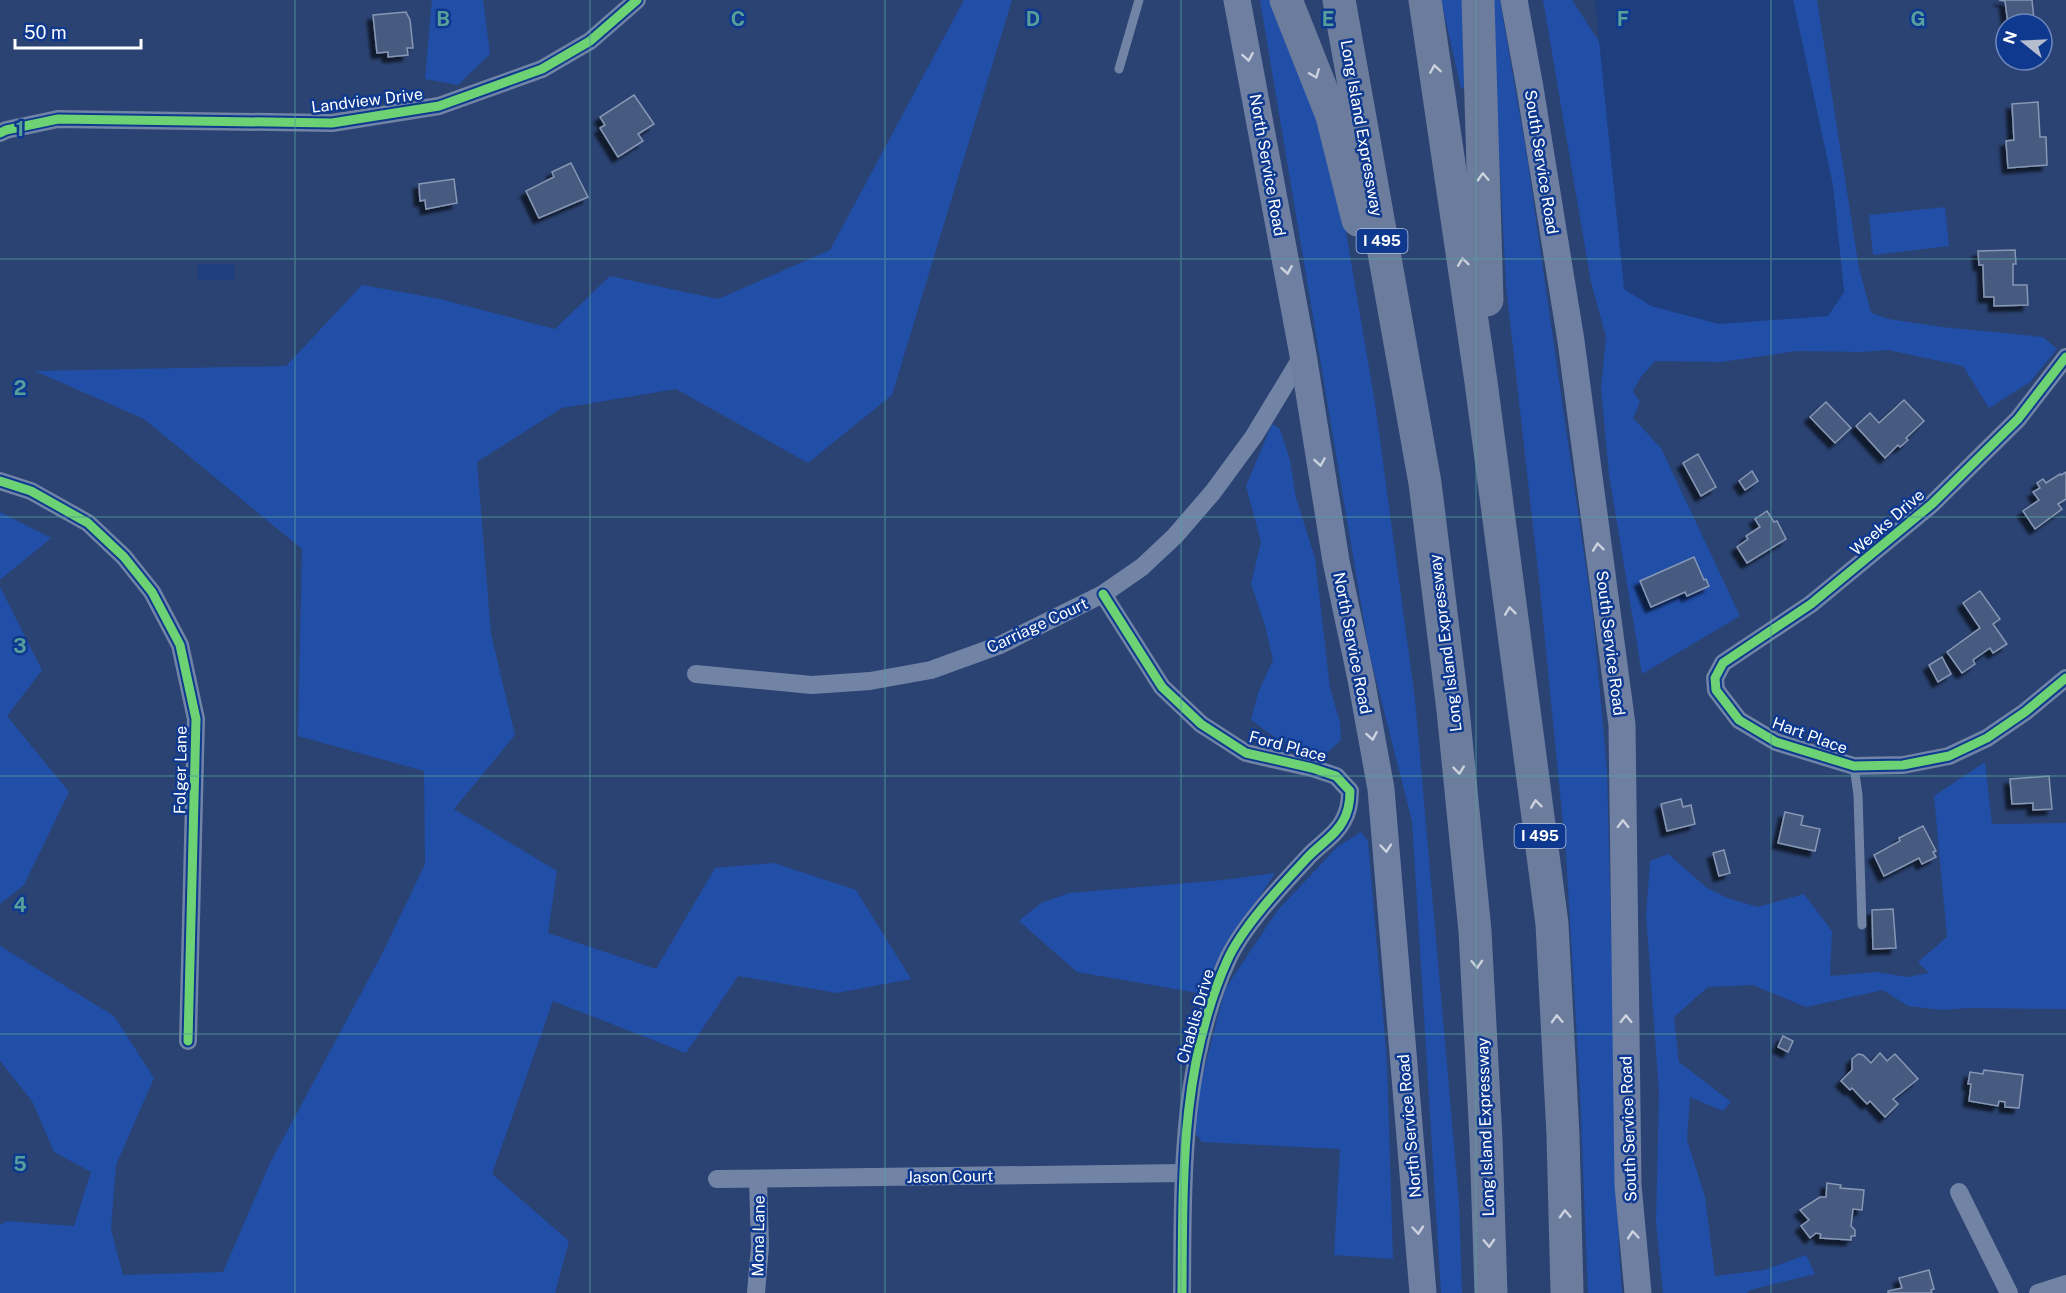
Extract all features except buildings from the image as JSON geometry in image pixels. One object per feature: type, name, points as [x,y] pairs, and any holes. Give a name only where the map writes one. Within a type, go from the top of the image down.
[{"type":"highway","points":[[1286,0],[1332,116],[1425,483]]},
{"type":"highway","name":"Long Island Expressway","points":[[1339,0],[1425,483],[1453,710],[1475,931],[1486,1138],[1491,1293]]},
{"type":"highway","name":"I 495","points":[[1425,0],[1480,382],[1551,924],[1563,1135],[1567,1293]]},
{"type":"highway","points":[[1478,0],[1487,300],[1480,382]]},
{"type":"main road","name":"North Service Road","points":[[1237,0],[1303,354],[1336,561],[1381,789],[1423,1293]]},
{"type":"main road","name":"South Service Road","points":[[1514,0],[1571,340],[1622,725],[1628,1185],[1638,1293]]},
{"type":"street","name":"Landview Drive","points":[[0,133],[58,119],[332,123],[439,106],[542,69],[590,40],[638,0]]},
{"type":"street","name":"Carriage Court","points":[[696,674],[812,685],[870,681],[931,670],[1000,645],[1103,594],[1142,567],[1175,536],[1213,492],[1254,436],[1303,354]]},
{"type":"street","name":"Weeks Drive","points":[[1716,690],[1715,678],[1723,663],[1811,604],[1932,504],[2018,419],[2066,357]]},
{"type":"street","name":"Folger Lane","points":[[0,481],[31,491],[88,523],[124,557],[152,592],[180,645],[196,719],[188,1041]]},
{"type":"street","name":"Ford Place","points":[[1103,594],[1162,687],[1201,724],[1246,753],[1312,768],[1336,776],[1350,791]]},
{"type":"street","name":"Hart Place","points":[[1716,690],[1740,720],[1776,742],[1854,766],[1903,765],[1948,756],[1987,738],[2025,712],[2066,678]]},
{"type":"street","name":"Chablis Drive","points":[[1182,1293],[1186,1120],[1196,1059],[1212,998],[1228,958],[1251,923],[1309,856],[1342,824],[1350,807],[1350,791]]},
{"type":"street","name":"Jason Court","points":[[717,1179],[1183,1173]]},
{"type":"street","name":"Mona Lane","points":[[756,1293],[760,1246],[759,1179]]},
{"type":"street","points":[[1959,1192],[2009,1293]]},
{"type":"street","points":[[2038,1293],[2066,1284]]},
{"type":"lane","points":[[1119,69],[1139,0]]},
{"type":"lane","points":[[1854,766],[1858,795],[1863,925]]},
{"type":"shaded area","points":[[432,0],[483,0],[490,54],[458,85],[425,79]]},
{"type":"shaded area","points":[[964,0],[1012,0],[892,395],[808,463],[676,389],[562,408],[477,462],[491,634],[515,735],[454,809],[557,871],[548,933],[656,969],[715,868],[774,863],[856,890],[911,979],[837,993],[738,976],[686,1053],[553,1001],[492,1174],[569,1241],[555,1293],[0,1293],[0,1225],[7,1221],[74,1226],[91,1172],[54,1152],[32,1101],[0,1061],[0,946],[114,1016],[154,1078],[116,1165],[111,1229],[123,1275],[223,1272],[269,1165],[381,956],[425,864],[424,771],[298,736],[302,549],[144,419],[35,371],[286,366],[362,285],[440,299],[555,329],[610,276],[718,299],[830,250]]},
{"type":"shaded area","points":[[1260,0],[1278,0],[1334,161],[1375,403],[1415,699],[1459,1202],[1462,1293],[1441,1293],[1412,821],[1369,652]]},
{"type":"shaded area","points":[[1441,0],[1468,0],[1471,87],[1461,88]]},
{"type":"shaded area","points":[[1491,0],[1500,0],[1527,157],[1593,616],[1607,769],[1619,1253],[1622,1293],[1588,1293],[1579,1072],[1566,855],[1540,589],[1506,285]]},
{"type":"shaded area","points":[[1543,0],[1572,0],[1600,43],[1625,290],[1827,316],[1844,292],[1833,186],[1793,0],[1817,0],[1859,268],[1871,313],[1889,319],[1942,327],[2043,337],[2057,349],[2030,382],[1989,408],[1963,366],[1888,350],[1797,351],[1721,362],[1655,361],[1641,377],[1633,391],[1640,402],[1633,418],[1661,448],[1740,616],[1642,674],[1609,475],[1601,388],[1606,337],[1591,282]]},
{"type":"shaded area","points":[[1595,0],[1793,0],[1833,186],[1844,292],[1828,316],[1719,324],[1651,306],[1624,289]]},
{"type":"shaded area","points":[[1945,207],[1949,246],[1873,255],[1869,215]]},
{"type":"shaded area","points":[[198,264],[234,264],[234,280],[198,280]]},
{"type":"shaded area","points":[[1272,424],[1280,429],[1290,460],[1296,498],[1315,558],[1330,688],[1340,722],[1341,740],[1324,756],[1277,739],[1251,720],[1258,693],[1273,660],[1265,625],[1251,584],[1261,542],[1246,486]]},
{"type":"shaded area","points":[[0,512],[51,538],[0,580]]},
{"type":"shaded area","points":[[0,587],[42,670],[7,716],[69,792],[24,885],[0,904]]},
{"type":"shaded area","points":[[1985,762],[1992,824],[2066,823],[2066,1009],[1942,1010],[1908,1006],[1883,990],[1806,1007],[1753,985],[1708,987],[1674,1017],[1679,1062],[1731,1102],[1723,1111],[1690,1097],[1687,1140],[1705,1197],[1715,1276],[1764,1270],[1806,1255],[1815,1274],[1750,1290],[1747,1293],[1663,1293],[1656,1222],[1659,1092],[1646,915],[1650,861],[1668,854],[1707,888],[1727,898],[1758,907],[1804,894],[1832,931],[1830,976],[1877,972],[1907,977],[1929,973],[1918,962],[1947,937],[1934,796]]},
{"type":"shaded area","points":[[1361,832],[1368,841],[1387,1062],[1393,1259],[1334,1255],[1340,1149],[1202,1142],[1193,1130],[1197,1097],[1225,989],[1277,911],[1337,847]]},
{"type":"shaded area","points":[[1275,873],[1198,993],[1077,972],[1019,921],[1041,903],[1069,893],[1223,880]]},
{"type":"cycle path","points":[[0,133],[58,119],[332,123],[439,106],[542,69],[590,41],[637,0]]},
{"type":"cycle path","points":[[2066,357],[2018,419],[1932,504],[1811,604],[1723,663],[1715,678],[1716,690],[1739,720],[1776,742],[1854,766],[1903,765],[1949,756],[1987,738],[2025,712],[2066,678]]},
{"type":"cycle path","points":[[0,481],[31,491],[88,523],[124,557],[152,592],[180,645],[196,719],[188,1041]]},
{"type":"cycle path","points":[[1103,594],[1162,687],[1201,724],[1246,753],[1312,768],[1336,776],[1350,791],[1348,810],[1340,826],[1286,880],[1242,934],[1227,961],[1212,1001],[1200,1041],[1187,1124],[1182,1293]]}]
